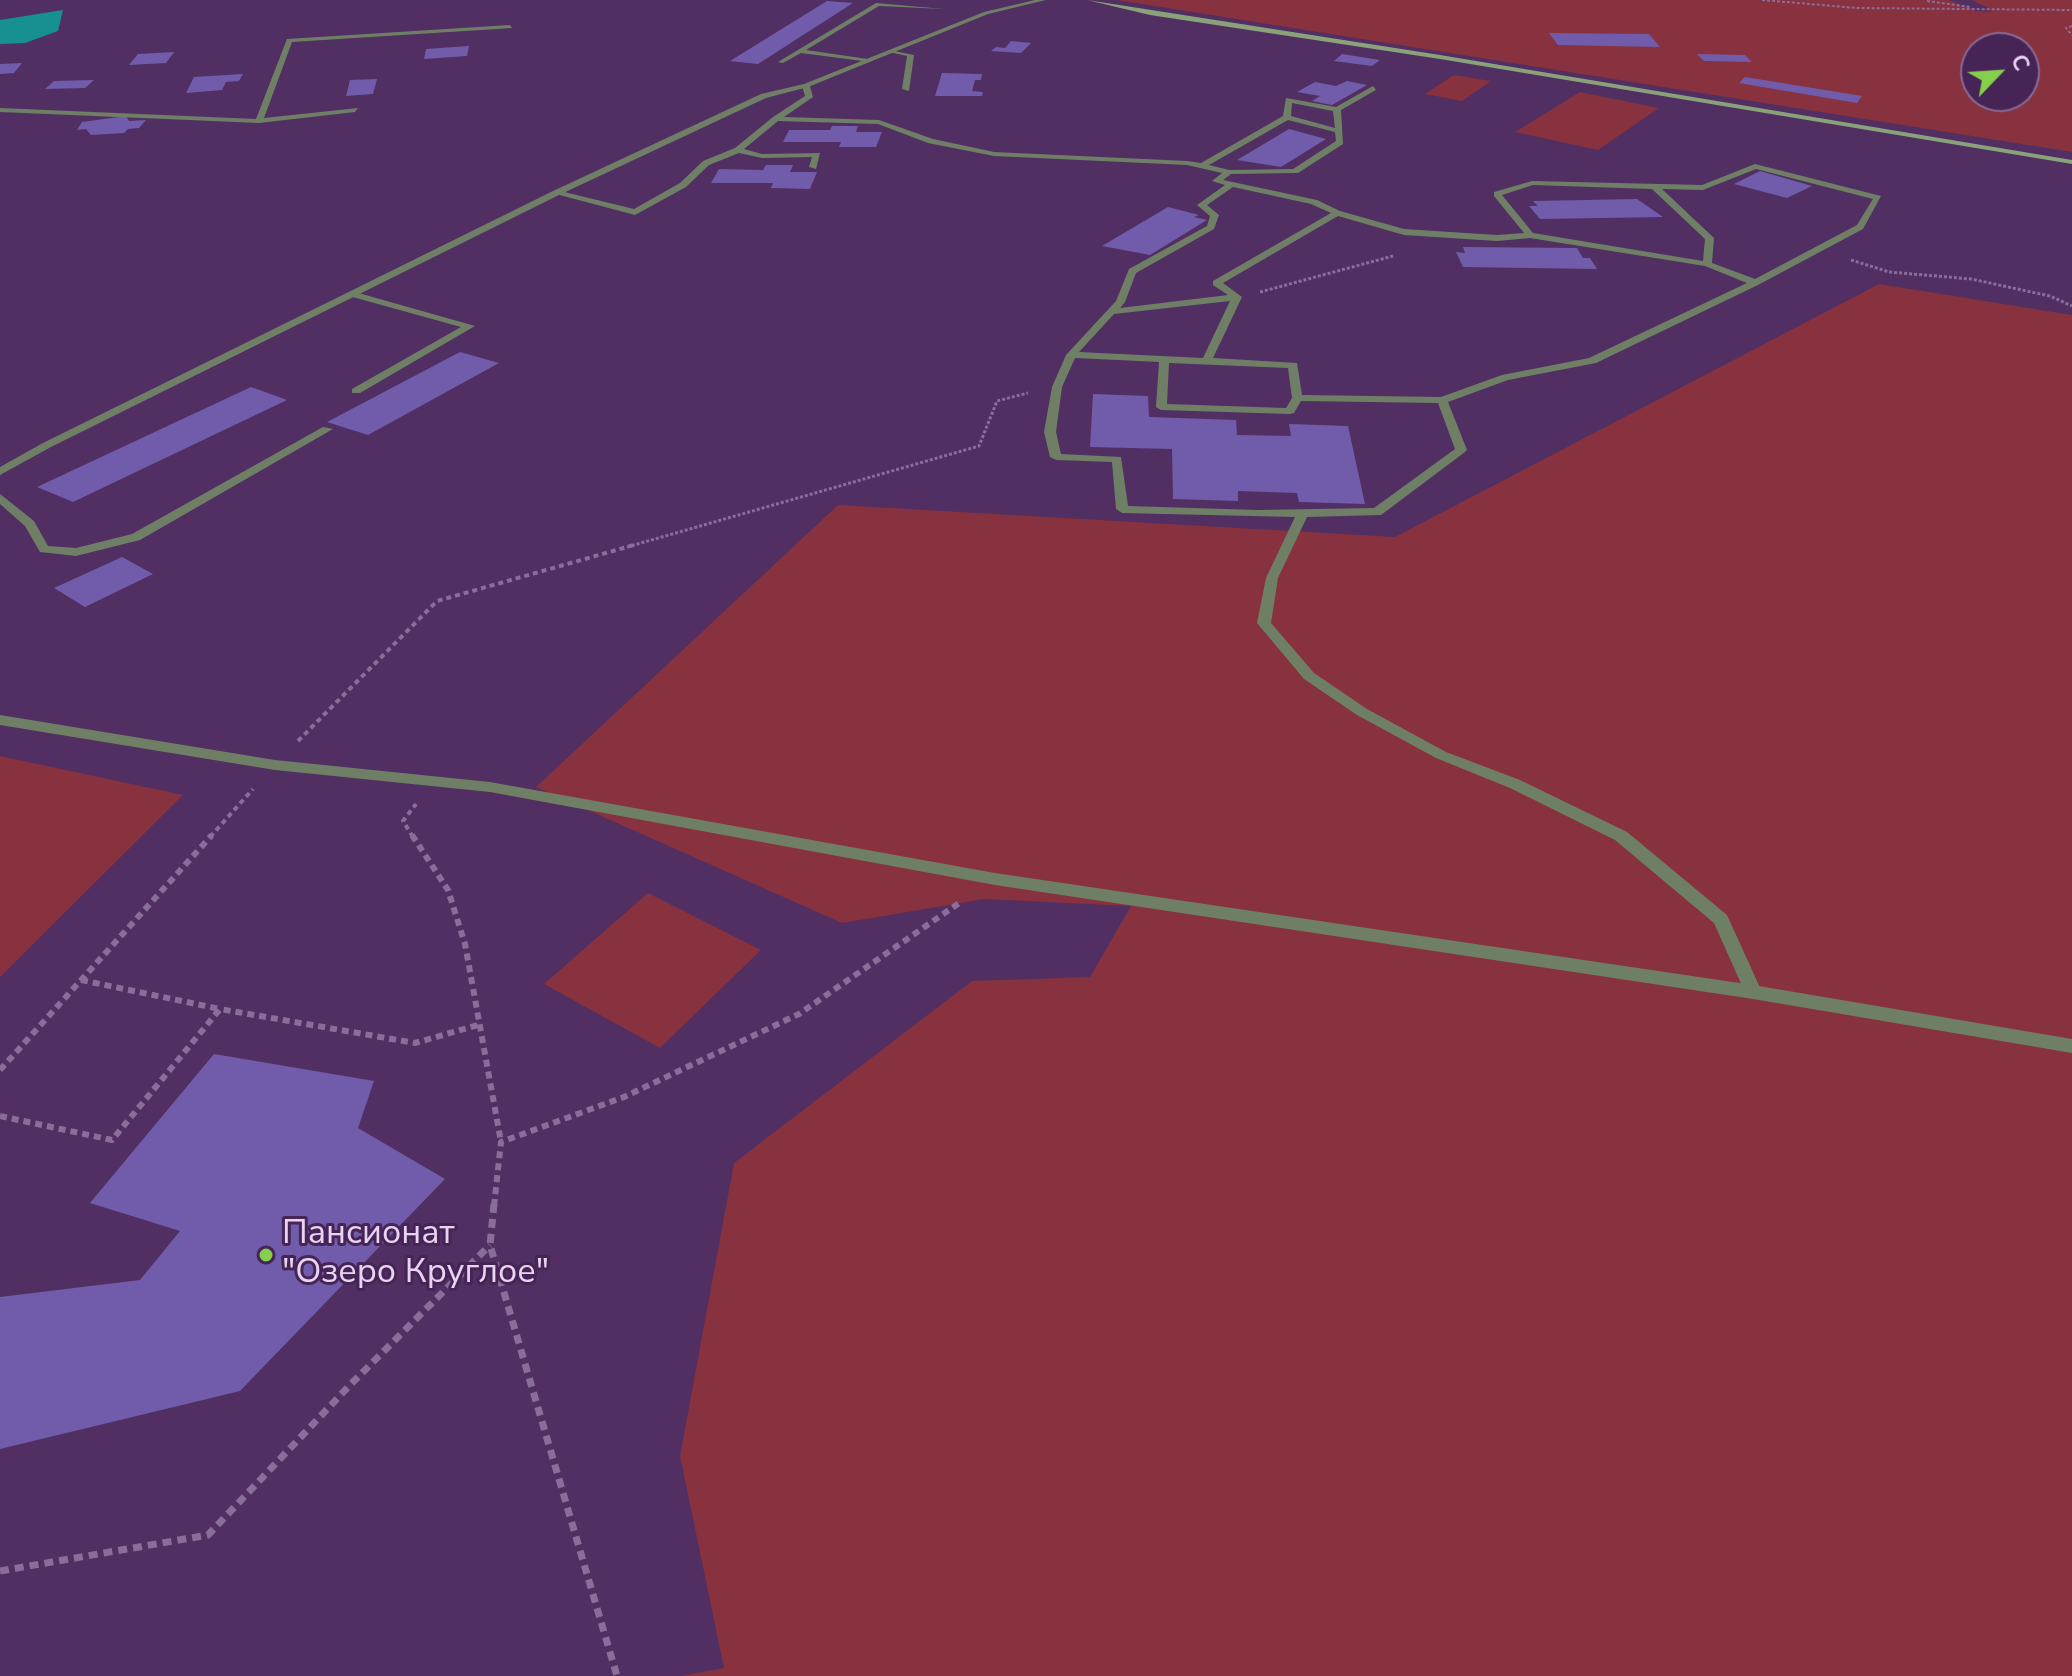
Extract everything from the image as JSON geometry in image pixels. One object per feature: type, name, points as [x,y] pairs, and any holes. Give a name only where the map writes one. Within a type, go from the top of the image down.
[{"type":"main road","points":[[1090,0],[1150,13],[1440,57],[2072,162]]},
{"type":"street","points":[[0,472],[556,193],[764,96],[806,86],[986,13],[1043,0]]},
{"type":"street","points":[[781,62],[878,4],[941,9]]},
{"type":"street","points":[[259,121],[289,40],[510,27]]},
{"type":"street","points":[[800,51],[868,61]]},
{"type":"street","points":[[891,51],[911,55],[906,89]]},
{"type":"street","points":[[556,193],[635,212],[683,185],[706,163],[738,150],[809,97],[806,86]]},
{"type":"street","points":[[1287,117],[1289,100],[1337,109],[1373,88]]},
{"type":"street","points":[[776,119],[879,122],[931,141],[994,154],[1143,160],[1229,172],[1295,171],[1340,142],[1337,109]]},
{"type":"street","points":[[0,110],[259,121],[355,110]]},
{"type":"street","points":[[1202,166],[1287,117],[1339,131]]},
{"type":"street","points":[[738,150],[762,156],[817,155],[813,167]]},
{"type":"street","points":[[1297,398],[1442,400],[1506,377],[1592,361],[1755,283],[1860,227],[1878,198],[1755,166],[1703,188],[1532,183],[1497,194],[1530,235]]},
{"type":"street","points":[[1229,172],[1216,181],[1314,202],[1337,213],[1404,232],[1497,238],[1530,235],[1707,264],[1755,283]]},
{"type":"street","points":[[1231,185],[1201,205],[1215,215],[1211,227],[1132,271],[1120,302],[1071,355],[1057,387],[1050,432],[1056,457],[1117,459],[1122,509],[1377,512],[1461,450],[1442,400]]},
{"type":"street","points":[[1652,185],[1710,238],[1707,264]]},
{"type":"street","points":[[1237,297],[1216,283],[1337,213]]},
{"type":"street","points":[[352,294],[470,326],[356,391]]},
{"type":"street","points":[[1109,312],[1237,297]]},
{"type":"street","points":[[1206,362],[1237,297]]},
{"type":"street","points":[[1071,355],[1293,365],[1297,398],[1290,411],[1161,407],[1164,360]]},
{"type":"street","points":[[0,498],[30,524],[44,549],[76,552],[136,537],[327,429]]},
{"type":"street","points":[[1303,513],[1272,578],[1264,623],[1309,676],[1362,712],[1441,755],[1515,784],[1621,836],[1721,919],[1753,992]]},
{"type":"street","points":[[0,720],[275,765],[505,790],[995,879],[1753,992],[2072,1046]]},
{"type":"path","points":[[1762,0],[1857,8],[2072,10]]},
{"type":"path","points":[[1926,0],[1935,9]]},
{"type":"path","points":[[1926,0],[1979,9]]},
{"type":"path","points":[[2072,26],[2066,28],[2072,35]]},
{"type":"path","points":[[1818,249],[1889,272],[1971,279],[2050,296],[2072,306]]},
{"type":"path","points":[[1237,297],[1394,255]]},
{"type":"path","points":[[0,1070],[275,765],[437,601],[979,446],[997,401],[1057,387]]},
{"type":"path","points":[[434,781],[403,821],[448,890],[465,944],[501,1142],[490,1245],[617,1676]]},
{"type":"path","points":[[501,1142],[624,1097],[799,1014],[995,879]]},
{"type":"path","points":[[81,980],[220,1009],[415,1043],[478,1025]]},
{"type":"path","points":[[0,1116],[112,1140],[220,1009]]},
{"type":"path","points":[[0,1571],[208,1535],[350,1385],[490,1245]]},
{"type":"shaded area","points":[[1117,0],[1949,0],[1976,11],[1991,12],[1972,0],[2072,0],[2072,152]]},
{"type":"shaded area","points":[[63,10],[58,31],[25,43],[0,44],[0,20]]},
{"type":"shaded area","points":[[1454,75],[1491,81],[1462,101],[1425,94]]},
{"type":"shaded area","points":[[1580,92],[1659,108],[1598,150],[1515,132]]},
{"type":"shaded area","points":[[1879,284],[2072,315],[2072,1676],[681,1676],[724,1668],[680,1456],[734,1163],[972,981],[1090,977],[1131,906],[984,899],[842,923],[536,787],[838,505],[1395,537]]},
{"type":"shaded area","points":[[0,756],[183,795],[0,977]]},
{"type":"shaded area","points":[[648,893],[761,950],[660,1048],[544,984]]},
{"type":"building","points":[[827,1],[853,3],[758,64],[730,61]]},
{"type":"building","points":[[1549,33],[1649,34],[1660,47],[1558,45]]},
{"type":"building","points":[[1011,41],[1031,43],[1021,53],[991,51],[996,47],[1005,48]]},
{"type":"building","points":[[469,46],[467,56],[424,59],[426,49]]},
{"type":"building","points":[[174,52],[166,63],[129,65],[138,54]]},
{"type":"building","points":[[1342,54],[1380,60],[1372,66],[1334,61]]},
{"type":"building","points":[[1697,54],[1745,55],[1752,62],[1704,61]]},
{"type":"building","points":[[22,63],[14,73],[0,74],[0,64]]},
{"type":"building","points":[[942,73],[982,74],[981,80],[975,80],[972,91],[983,92],[982,96],[935,96]]},
{"type":"building","points":[[243,74],[239,81],[226,82],[222,90],[186,93],[194,77]]},
{"type":"building","points":[[1745,77],[1862,96],[1857,103],[1739,83]]},
{"type":"building","points":[[377,79],[373,94],[346,96],[350,80]]},
{"type":"building","points":[[94,80],[85,88],[45,89],[54,81]]},
{"type":"building","points":[[1347,81],[1367,85],[1332,105],[1312,101],[1320,96],[1297,92],[1315,82],[1336,86]]},
{"type":"building","points":[[126,116],[129,121],[146,120],[139,128],[128,129],[124,133],[91,135],[86,129],[77,130],[82,122]]},
{"type":"building","points":[[832,126],[858,126],[856,132],[882,132],[876,147],[839,147],[841,142],[783,142],[789,130],[830,130]]},
{"type":"building","points":[[1289,129],[1326,139],[1281,167],[1237,160]]},
{"type":"building","points":[[766,165],[793,165],[790,172],[817,172],[810,189],[771,188],[773,183],[711,183],[719,169],[763,170]]},
{"type":"building","points":[[1760,171],[1812,186],[1787,198],[1734,184]]},
{"type":"building","points":[[1637,199],[1663,217],[1540,219],[1529,206],[1538,206],[1533,201]]},
{"type":"building","points":[[1168,207],[1207,220],[1150,255],[1102,246]]},
{"type":"building","points":[[1463,247],[1577,248],[1583,258],[1590,258],[1597,269],[1463,267],[1456,252],[1465,253]]},
{"type":"building","points":[[460,352],[499,363],[368,435],[327,422]]},
{"type":"building","points":[[251,387],[287,400],[73,502],[37,487]]},
{"type":"building","points":[[1093,394],[1148,396],[1149,417],[1236,420],[1237,435],[1291,436],[1289,424],[1348,426],[1365,504],[1299,502],[1297,493],[1238,491],[1238,501],[1173,499],[1172,449],[1090,447]]},
{"type":"building","points":[[122,557],[153,574],[85,607],[54,588]]},
{"type":"building","name":"Пансионат \"Озеро Круглое\"","points":[[214,1054],[374,1081],[358,1128],[445,1179],[240,1391],[0,1449],[0,1297],[140,1280],[180,1231],[90,1203]]},
{"type":"place","name":"Пансионат \"Озеро Круглое\"","points":[[266,1255]]}]
